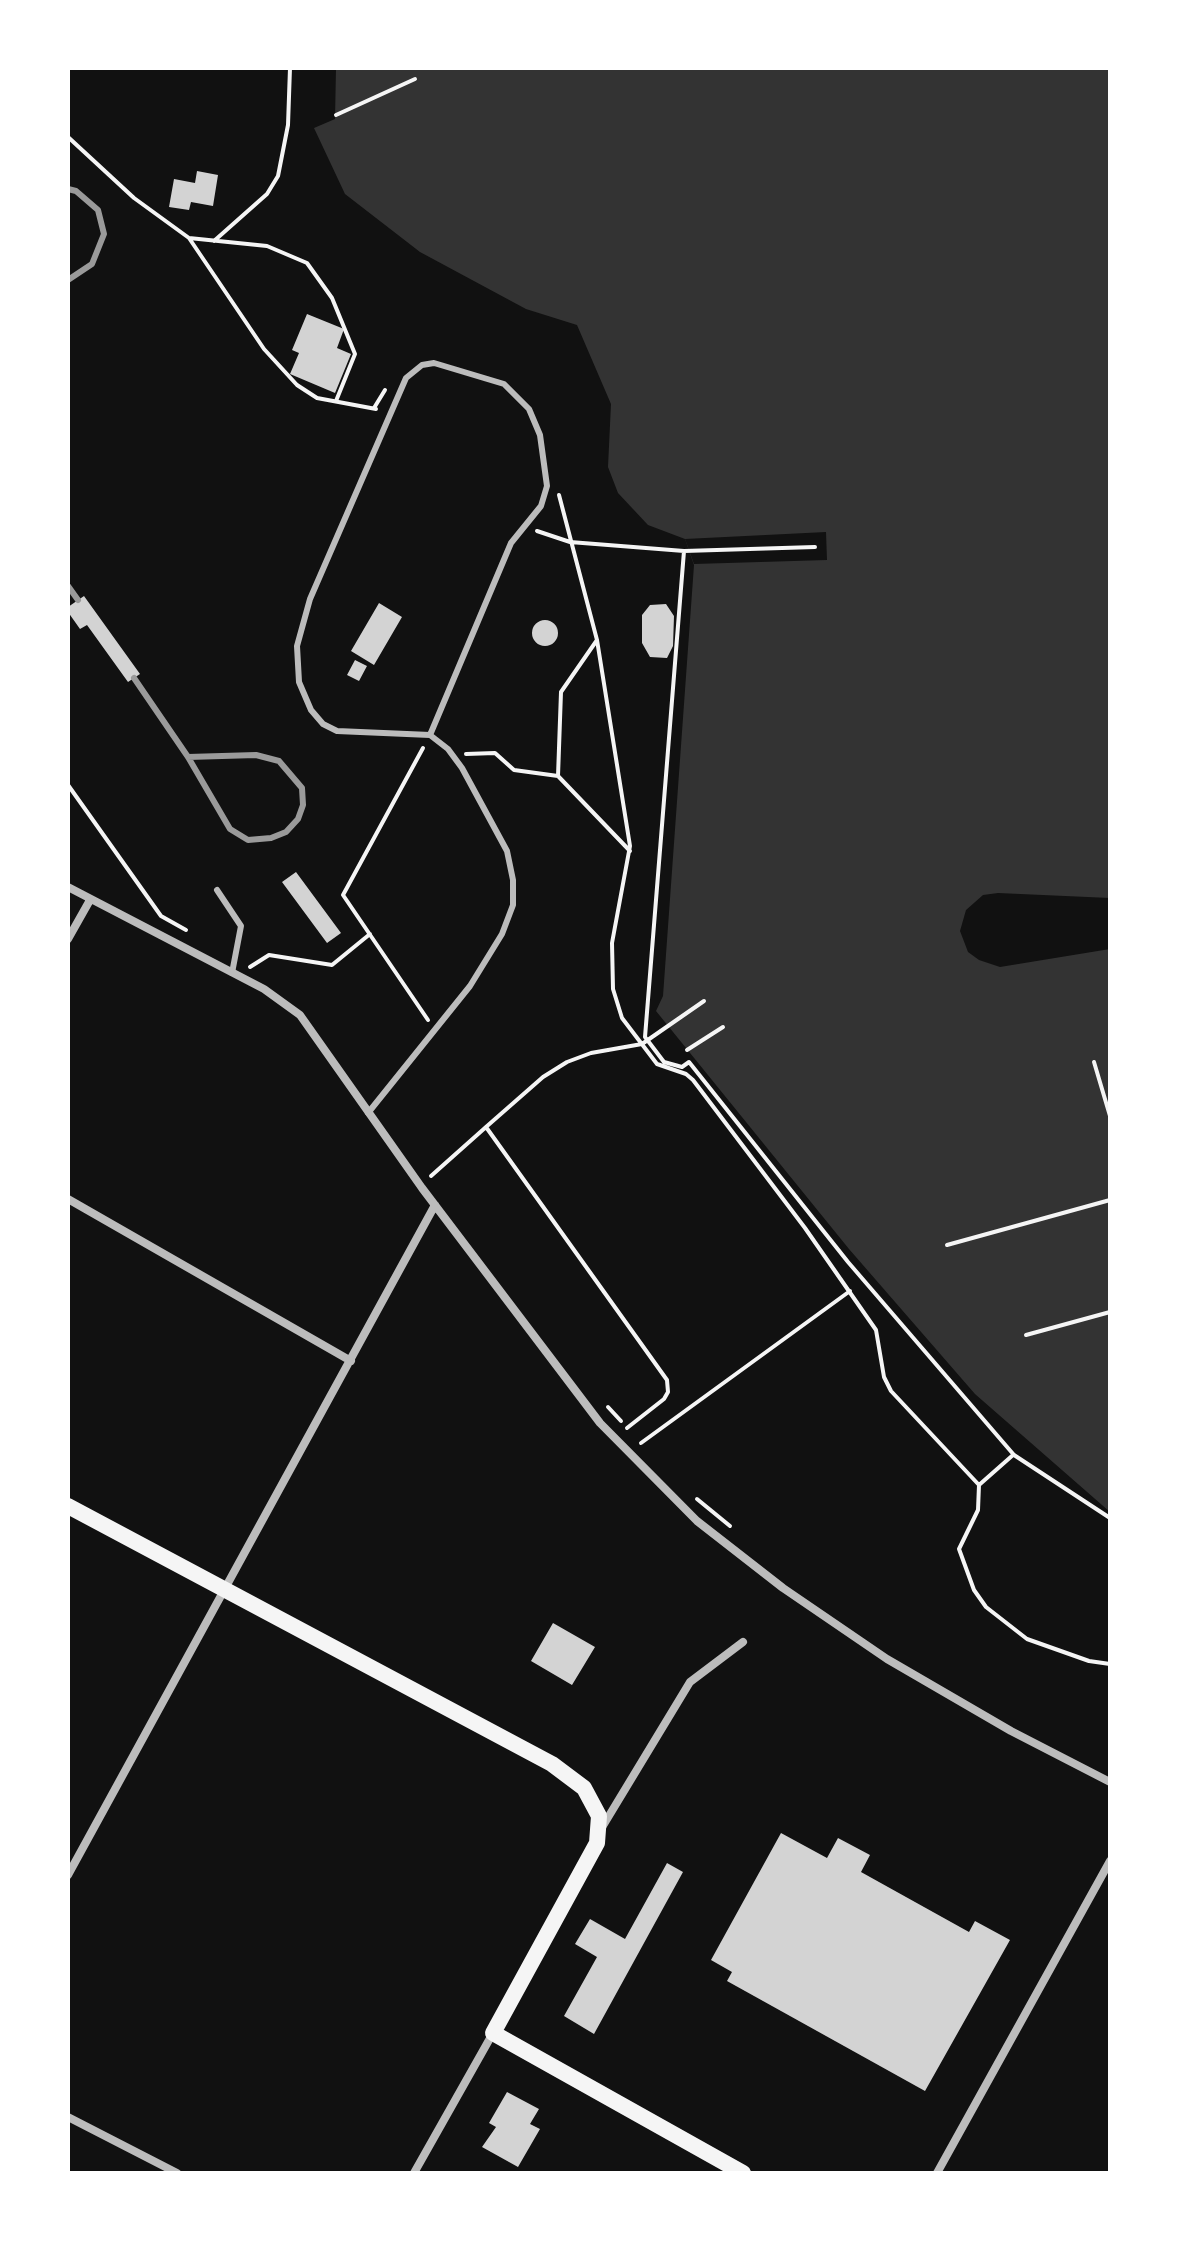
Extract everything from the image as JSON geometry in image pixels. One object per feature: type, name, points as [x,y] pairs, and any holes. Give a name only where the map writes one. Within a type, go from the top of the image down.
[{"type":"main road","points":[[68,1506],[552,1764],[584,1788],[594,1801],[599,1833],[593,1852],[493,2033],[743,2173]]},
{"type":"street","points":[[68,887],[282,1000],[300,1015],[435,1205],[600,1423],[697,1521],[783,1588],[887,1659],[999,1724],[1110,1782]]},
{"type":"street","points":[[68,939],[90,900]]},
{"type":"street","points":[[68,1199],[351,1361]]},
{"type":"street","points":[[68,1875],[435,1205]]},
{"type":"street","points":[[599,1833],[690,1682],[743,1642]]},
{"type":"street","points":[[937,2173],[1110,1861]]},
{"type":"street","points":[[414,2173],[493,2033]]},
{"type":"street","points":[[68,2117],[177,2173]]},
{"type":"lane","points":[[368,1113],[482,968],[502,934],[513,905],[513,880],[507,851],[454,756],[430,735],[337,731],[323,724],[304,697],[299,682],[297,646],[310,599],[390,413],[412,371],[434,363],[504,384],[529,409],[540,435],[547,486],[541,506],[511,543],[430,735]]},
{"type":"lane","points":[[217,890],[241,926],[232,973]]},
{"type":"path","points":[[214,241],[267,194],[278,176],[288,125],[290,68]]},
{"type":"path","points":[[336,115],[415,79]]},
{"type":"path","points":[[68,137],[134,198],[189,238],[281,371],[317,398],[374,408],[389,384]]},
{"type":"path","points":[[189,238],[267,246],[307,263],[319,276],[355,354],[336,401]]},
{"type":"path","points":[[557,486],[597,640],[630,851],[614,924],[613,989],[622,1018],[660,1066],[686,1074],[693,1080],[876,1330],[884,1377],[891,1391],[979,1485],[978,1510],[959,1549],[974,1590],[986,1607],[1027,1639],[1089,1661],[1110,1664]]},
{"type":"path","points":[[524,527],[570,542],[684,551],[815,547]]},
{"type":"path","points":[[684,551],[646,1022],[648,1040],[664,1062],[682,1067],[689,1062],[848,1262],[1014,1455],[1110,1518]]},
{"type":"path","points":[[558,776],[561,692],[597,640]]},
{"type":"path","points":[[430,735],[343,895],[435,1030]]},
{"type":"path","points":[[454,756],[488,751],[502,756],[514,770],[558,776],[630,851]]},
{"type":"path","points":[[68,785],[161,916],[199,937]]},
{"type":"path","points":[[250,967],[261,957],[269,955],[332,965],[347,957],[370,934]]},
{"type":"path","points":[[236,959],[263,973]]},
{"type":"path","points":[[431,1176],[543,1077],[567,1062],[591,1053],[642,1044],[704,1001]]},
{"type":"path","points":[[687,1050],[723,1027]]},
{"type":"path","points":[[1094,1062],[1110,1116]]},
{"type":"path","points":[[486,1127],[667,1380],[668,1392],[664,1399],[627,1428]]},
{"type":"path","points":[[422,1164],[440,1188]]},
{"type":"path","points":[[947,1245],[1110,1200]]},
{"type":"path","points":[[607,1406],[643,1446],[850,1291]]},
{"type":"path","points":[[1026,1335],[1110,1312]]},
{"type":"path","points":[[979,1485],[1014,1455]]},
{"type":"path","points":[[696,1498],[740,1535]]},
{"type":"shaded area","points":[[336,68],[1110,68],[1110,1512],[975,1394],[849,1249],[656,1011],[663,996],[694,565],[685,539],[648,525],[618,493],[608,467],[611,404],[577,325],[526,309],[420,252],[345,194],[314,128],[335,119]]},
{"type":"pier","points":[[826,532],[827,560],[694,564],[685,539]]},
{"type":"pier","points":[[983,895],[1110,898],[1110,949],[1000,967],[979,960],[968,952],[960,931],[966,910]]},
{"type":"building","points":[[197,171],[218,175],[213,206],[191,202],[189,210],[169,207],[174,179],[195,183]]},
{"type":"building","points":[[307,314],[344,329],[337,348],[351,354],[335,393],[290,374],[299,353],[292,350]]},
{"type":"building","points":[[84,596],[140,674],[128,682],[87,625],[80,629],[68,612],[68,607]]},
{"type":"building","points":[[379,603],[402,617],[374,665],[351,651]]},
{"type":"building","points":[[666,604],[674,616],[673,646],[667,658],[650,657],[642,643],[642,615],[650,605]]},
{"type":"building","points":[[545,620],[554,624],[558,633],[554,642],[545,646],[536,642],[532,633],[536,624]]},
{"type":"building","points":[[355,660],[367,666],[359,681],[347,675]]},
{"type":"building","points":[[296,872],[341,933],[327,943],[282,882]]},
{"type":"building","points":[[553,1623],[595,1647],[572,1685],[531,1661]]},
{"type":"building","points":[[781,1833],[827,1858],[838,1838],[870,1855],[861,1872],[969,1932],[975,1921],[1010,1940],[925,2091],[727,1981],[732,1972],[711,1960]]},
{"type":"building","points":[[667,1863],[683,1872],[594,2034],[564,2016],[597,1957],[575,1944],[590,1919],[625,1939]]},
{"type":"building","points":[[507,2092],[539,2109],[530,2124],[540,2129],[518,2167],[482,2147],[496,2127],[489,2123]]},
{"type":"railway","points":[[68,189],[76,191],[98,210],[104,234],[92,264],[68,280]]},
{"type":"railway","points":[[68,586],[78,600]]},
{"type":"railway","points":[[134,678],[188,757],[230,829],[248,840],[271,838],[286,832],[298,819],[303,805],[302,788],[279,761],[256,755],[188,757]]}]
